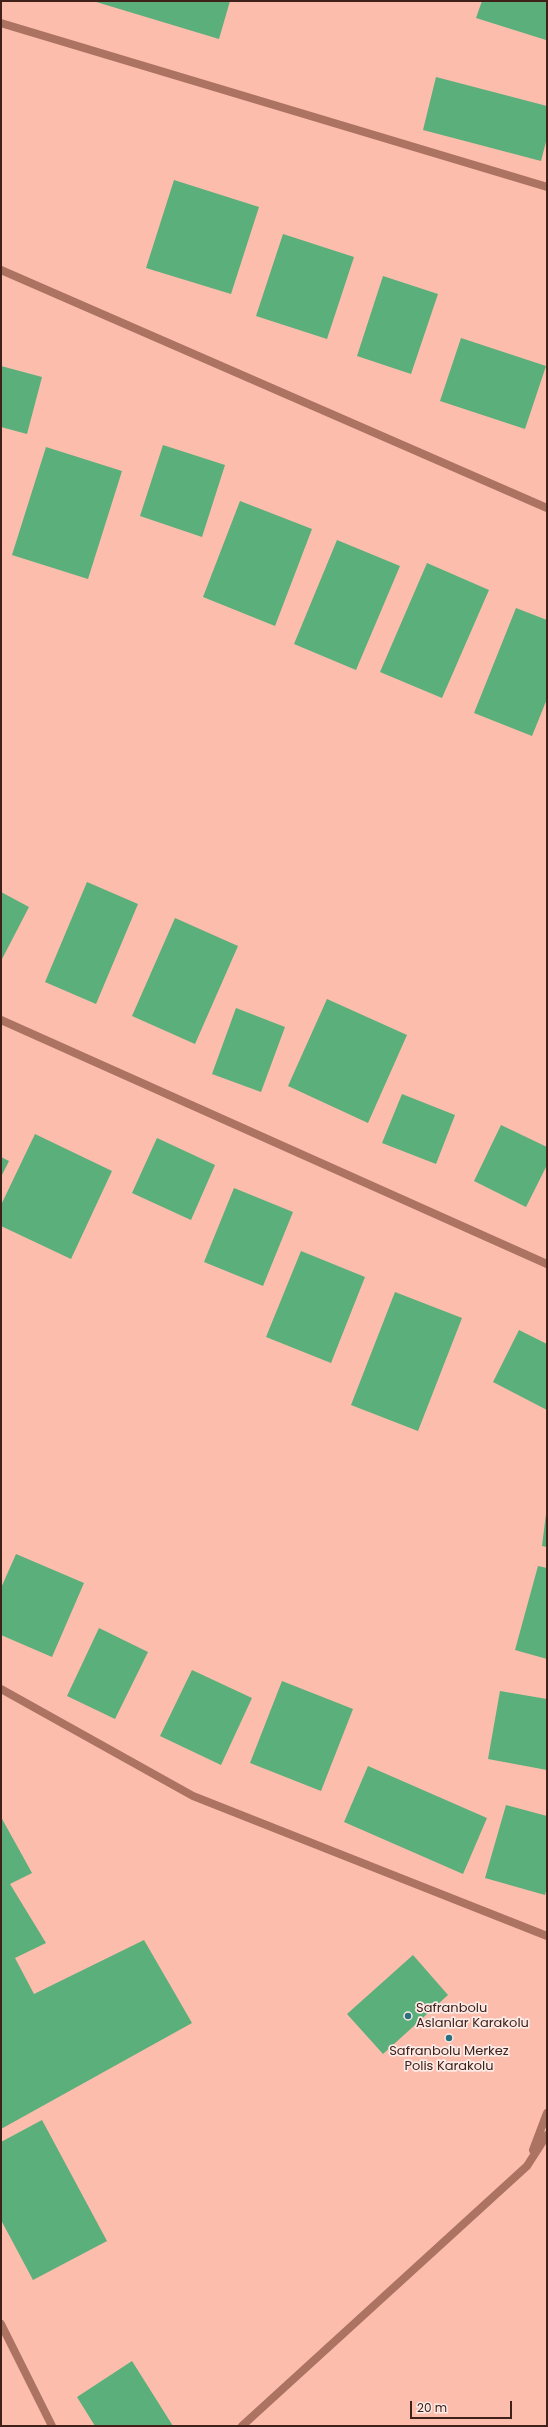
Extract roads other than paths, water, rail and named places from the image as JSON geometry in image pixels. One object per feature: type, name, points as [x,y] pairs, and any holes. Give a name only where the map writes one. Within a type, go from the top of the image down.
[{"type":"street","points":[[1,23],[547,187]]},
{"type":"street","points":[[1,270],[547,508]]},
{"type":"street","points":[[1,1020],[547,1264]]},
{"type":"street","points":[[1,1689],[193,1796],[547,1936]]},
{"type":"street","points":[[527,2166],[547,2114]]},
{"type":"street","points":[[242,2426],[527,2166],[547,2135]]},
{"type":"street","points":[[1,2324],[52,2426]]},
{"type":"place","name":"Safranbolu Aslanlar Karakolu","points":[[408,2016]]},
{"type":"place","name":"Safranbolu Merkez Polis Karakolu","points":[[449,2038]]}]
